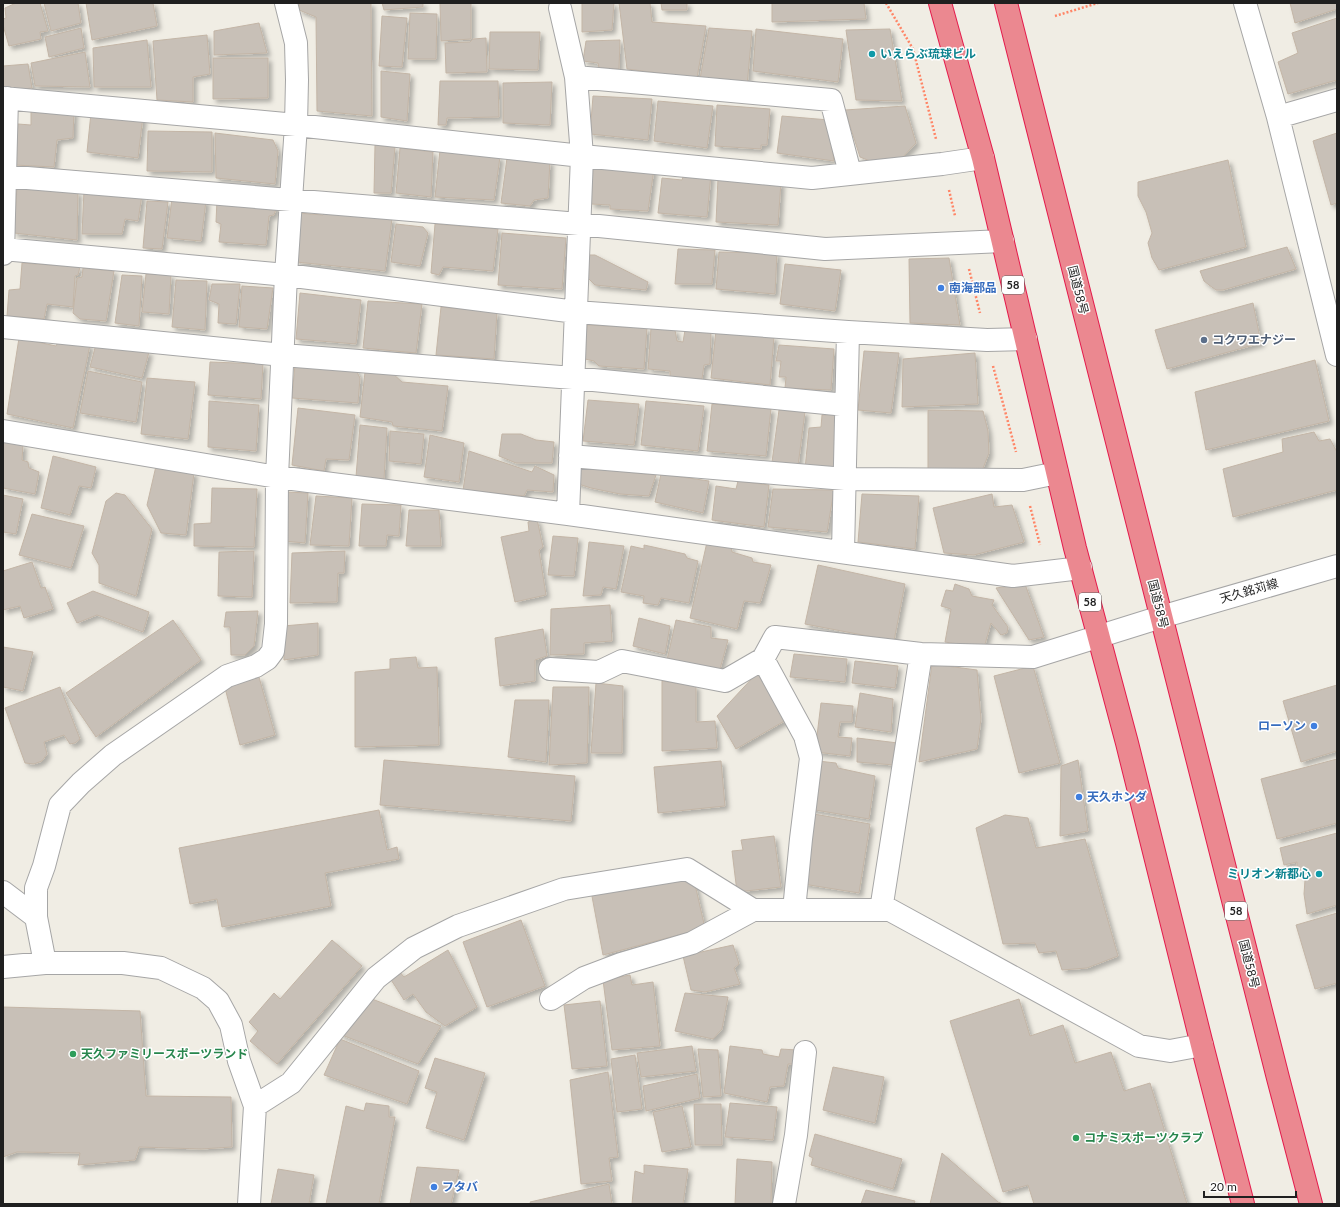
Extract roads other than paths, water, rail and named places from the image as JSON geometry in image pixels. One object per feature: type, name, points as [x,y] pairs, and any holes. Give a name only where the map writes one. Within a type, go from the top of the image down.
[{"type":"highway","name":"国道58号","points":[[1006,3],[1311,1204]]},
{"type":"highway","name":"58","points":[[939,7],[983,158],[1057,474],[1128,743],[1202,1045],[1243,1204]]},
{"type":"street","points":[[45,963],[36,917],[36,888],[44,866],[60,805],[81,783],[113,755],[227,676],[256,666],[267,659],[273,651],[276,624],[277,476],[286,275],[296,125],[297,80],[296,43],[286,3]]},
{"type":"street","points":[[1245,3],[1278,117],[1333,322],[1337,355]]},
{"type":"street","points":[[560,8],[576,77],[582,156],[568,514]]},
{"type":"street","points":[[576,77],[831,100],[850,173]]},
{"type":"street","points":[[3,254],[5,98],[296,125],[582,156],[812,178],[983,158]]},
{"type":"street","points":[[1278,117],[1337,100]]},
{"type":"street","points":[[4,176],[579,224],[825,249],[1003,241]]},
{"type":"street","points":[[3,249],[286,275],[576,312],[848,332],[987,340],[1026,339]]},
{"type":"street","points":[[3,326],[283,355],[573,378],[846,405]]},
{"type":"street","points":[[843,552],[848,332]]},
{"type":"street","points":[[3,431],[277,476],[568,514],[1013,576],[1081,568]]},
{"type":"street","points":[[570,456],[845,479],[1023,480],[1057,474]]},
{"type":"street","name":"天久銘苅線","points":[[763,659],[775,637],[921,654],[1033,657],[1161,617],[1337,566]]},
{"type":"street","points":[[881,910],[921,654]]},
{"type":"street","points":[[550,670],[599,672],[622,661],[725,681],[763,659],[805,736],[811,758],[794,910]]},
{"type":"street","points":[[255,1106],[291,1083],[376,978],[414,948],[458,926],[564,889],[687,869],[753,910]]},
{"type":"street","points":[[3,892],[36,917]]},
{"type":"street","points":[[551,999],[584,978],[621,964],[692,943],[753,910],[890,910],[1139,1046],[1170,1051],[1202,1045]]},
{"type":"street","points":[[3,968],[45,963],[122,963],[162,968],[203,988],[218,1001],[230,1025],[239,1061],[255,1106],[249,1204]]},
{"type":"street","points":[[784,1204],[796,1135],[805,1052]]},
{"type":"place","name":"いえらぶ琉球ビル","points":[[872,54]]},
{"type":"place","name":"南海部品","points":[[941,288]]},
{"type":"place","name":"コクワエナジー","points":[[1204,340]]},
{"type":"place","name":"ローソン","points":[[1314,726]]},
{"type":"place","name":"天久ホンダ","points":[[1079,797]]},
{"type":"place","name":"ミリオン新都心","points":[[1319,874]]},
{"type":"place","name":"天久ファミリースポーツランド","points":[[73,1054]]},
{"type":"place","name":"コナミスポーツクラブ","points":[[1076,1138]]},
{"type":"place","name":"フタバ","points":[[434,1187]]}]
